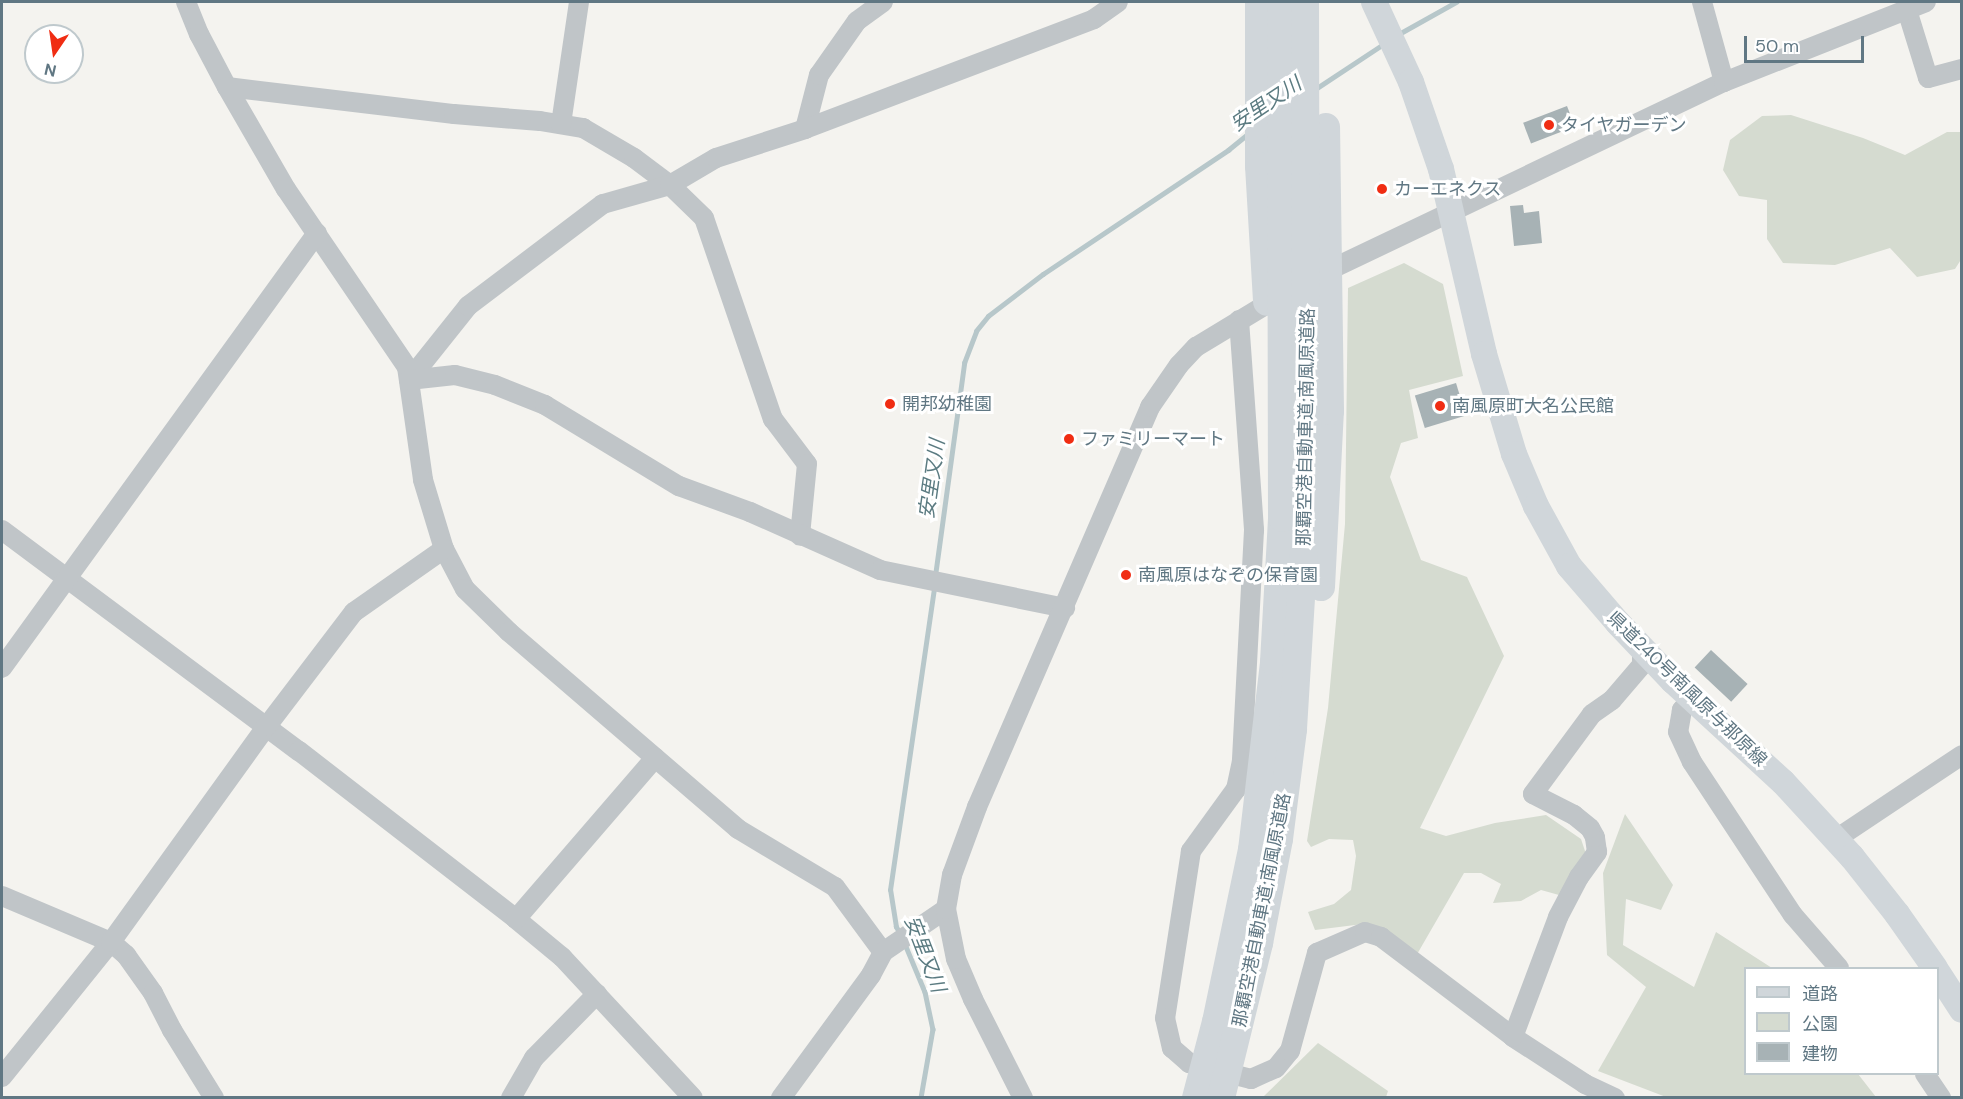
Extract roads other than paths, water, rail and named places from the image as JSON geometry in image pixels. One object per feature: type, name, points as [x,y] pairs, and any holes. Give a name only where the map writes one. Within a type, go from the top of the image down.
[{"type":"highway","points":[[1259,2],[1262,237],[1269,312],[1284,358]]},
{"type":"highway","name":"那覇空港自動車道;南風原道路","points":[[1221,1098],[1228,1024],[1252,850],[1274,662],[1282,518],[1284,358],[1281,2]]},
{"type":"highway","name":"那覇空港自動車道;南風原道路","points":[[1196,1098],[1228,1024],[1279,839],[1293,729],[1306,518],[1305,2]]},
{"type":"highway","points":[[1293,729],[1314,682],[1326,531],[1330,346],[1323,2]]},
{"type":"main road","name":"県道240号南風原与那原線","points":[[1377,7],[1425,123],[1452,212],[1494,388],[1514,454],[1532,495],[1569,566],[1642,648],[1783,782],[1836,838],[1874,883],[1934,967]]},
{"type":"main road","points":[[1939,975],[1962,1010]]},
{"type":"street","points":[[186,2],[199,34],[227,87],[286,189],[407,367],[423,480],[444,549],[465,589],[509,632],[738,829],[835,887],[883,952]]},
{"type":"street","points":[[561,124],[579,2]]},
{"type":"street","points":[[805,129],[819,75],[857,21],[883,2]]},
{"type":"street","points":[[409,380],[468,306],[603,204],[670,185],[716,158],[805,129],[1094,19],[1118,2]]},
{"type":"street","points":[[1702,2],[1724,82]]},
{"type":"street","points":[[1023,1098],[960,969],[949,934],[946,909],[952,875],[977,807],[1065,608],[1150,406],[1164,385],[1191,353],[1239,320],[1342,262],[1724,82],[1926,2]]},
{"type":"street","points":[[1907,10],[1928,78],[1962,69]]},
{"type":"street","points":[[227,87],[583,128],[634,158],[670,185],[704,218],[773,419],[807,464],[800,536]]},
{"type":"street","points":[[2,668],[317,233]]},
{"type":"street","points":[[1239,320],[1254,530],[1242,761],[1236,789],[1191,851],[1166,1018],[1172,1048],[1189,1063],[1251,1079],[1276,1068],[1290,1051],[1317,953],[1365,932],[1381,937],[1513,1037],[1586,1084],[1615,1098]]},
{"type":"street","points":[[409,380],[454,375],[495,385],[544,405],[679,486],[750,512],[880,570],[1065,608]]},
{"type":"street","points":[[2,530],[267,726],[516,919],[562,957],[693,1098]]},
{"type":"street","points":[[2,1077],[111,942],[267,726],[354,612],[444,549]]},
{"type":"street","points":[[1513,1037],[1558,917],[1579,877],[1597,852],[1595,837],[1590,828],[1574,815],[1533,794],[1592,714],[1612,700],[1642,665],[1642,648]]},
{"type":"street","points":[[1692,698],[1682,710],[1679,724],[1680,740],[1688,755],[1741,841],[1793,915],[1837,967]]},
{"type":"street","points":[[1836,838],[1962,755]]},
{"type":"street","points":[[516,919],[655,758]]},
{"type":"street","points":[[2,896],[111,942],[126,956],[153,993],[172,1030],[214,1098]]},
{"type":"street","points":[[781,1098],[871,975],[883,952],[946,909]]},
{"type":"street","points":[[511,1098],[534,1058],[597,994]]},
{"type":"street","points":[[1926,1075],[1941,1098]]},
{"type":"waterway","name":"安里又川","points":[[1397,35],[1456,2]]},
{"type":"waterway","name":"安里又川","points":[[1314,90],[1385,43]]},
{"type":"waterway","name":"安里又川","points":[[935,576],[964,363],[976,331],[988,316],[1043,274],[1228,150],[1250,132]]},
{"type":"waterway","name":"安里又川","points":[[900,934],[896,927],[890,890],[934,587]]},
{"type":"waterway","name":"安里又川","points":[[905,944],[925,992],[933,1029],[921,1098]]},
{"type":"place","name":"タイヤガーデン","points":[[1549,125]]},
{"type":"place","name":"カーエネクス","points":[[1382,189]]},
{"type":"place","name":"開邦幼稚園","points":[[890,404]]},
{"type":"place","name":"南風原町大名公民館","points":[[1440,406]]},
{"type":"place","name":"ファミリーマート","points":[[1069,439]]},
{"type":"place","name":"南風原はなぞの保育園","points":[[1126,575]]}]
